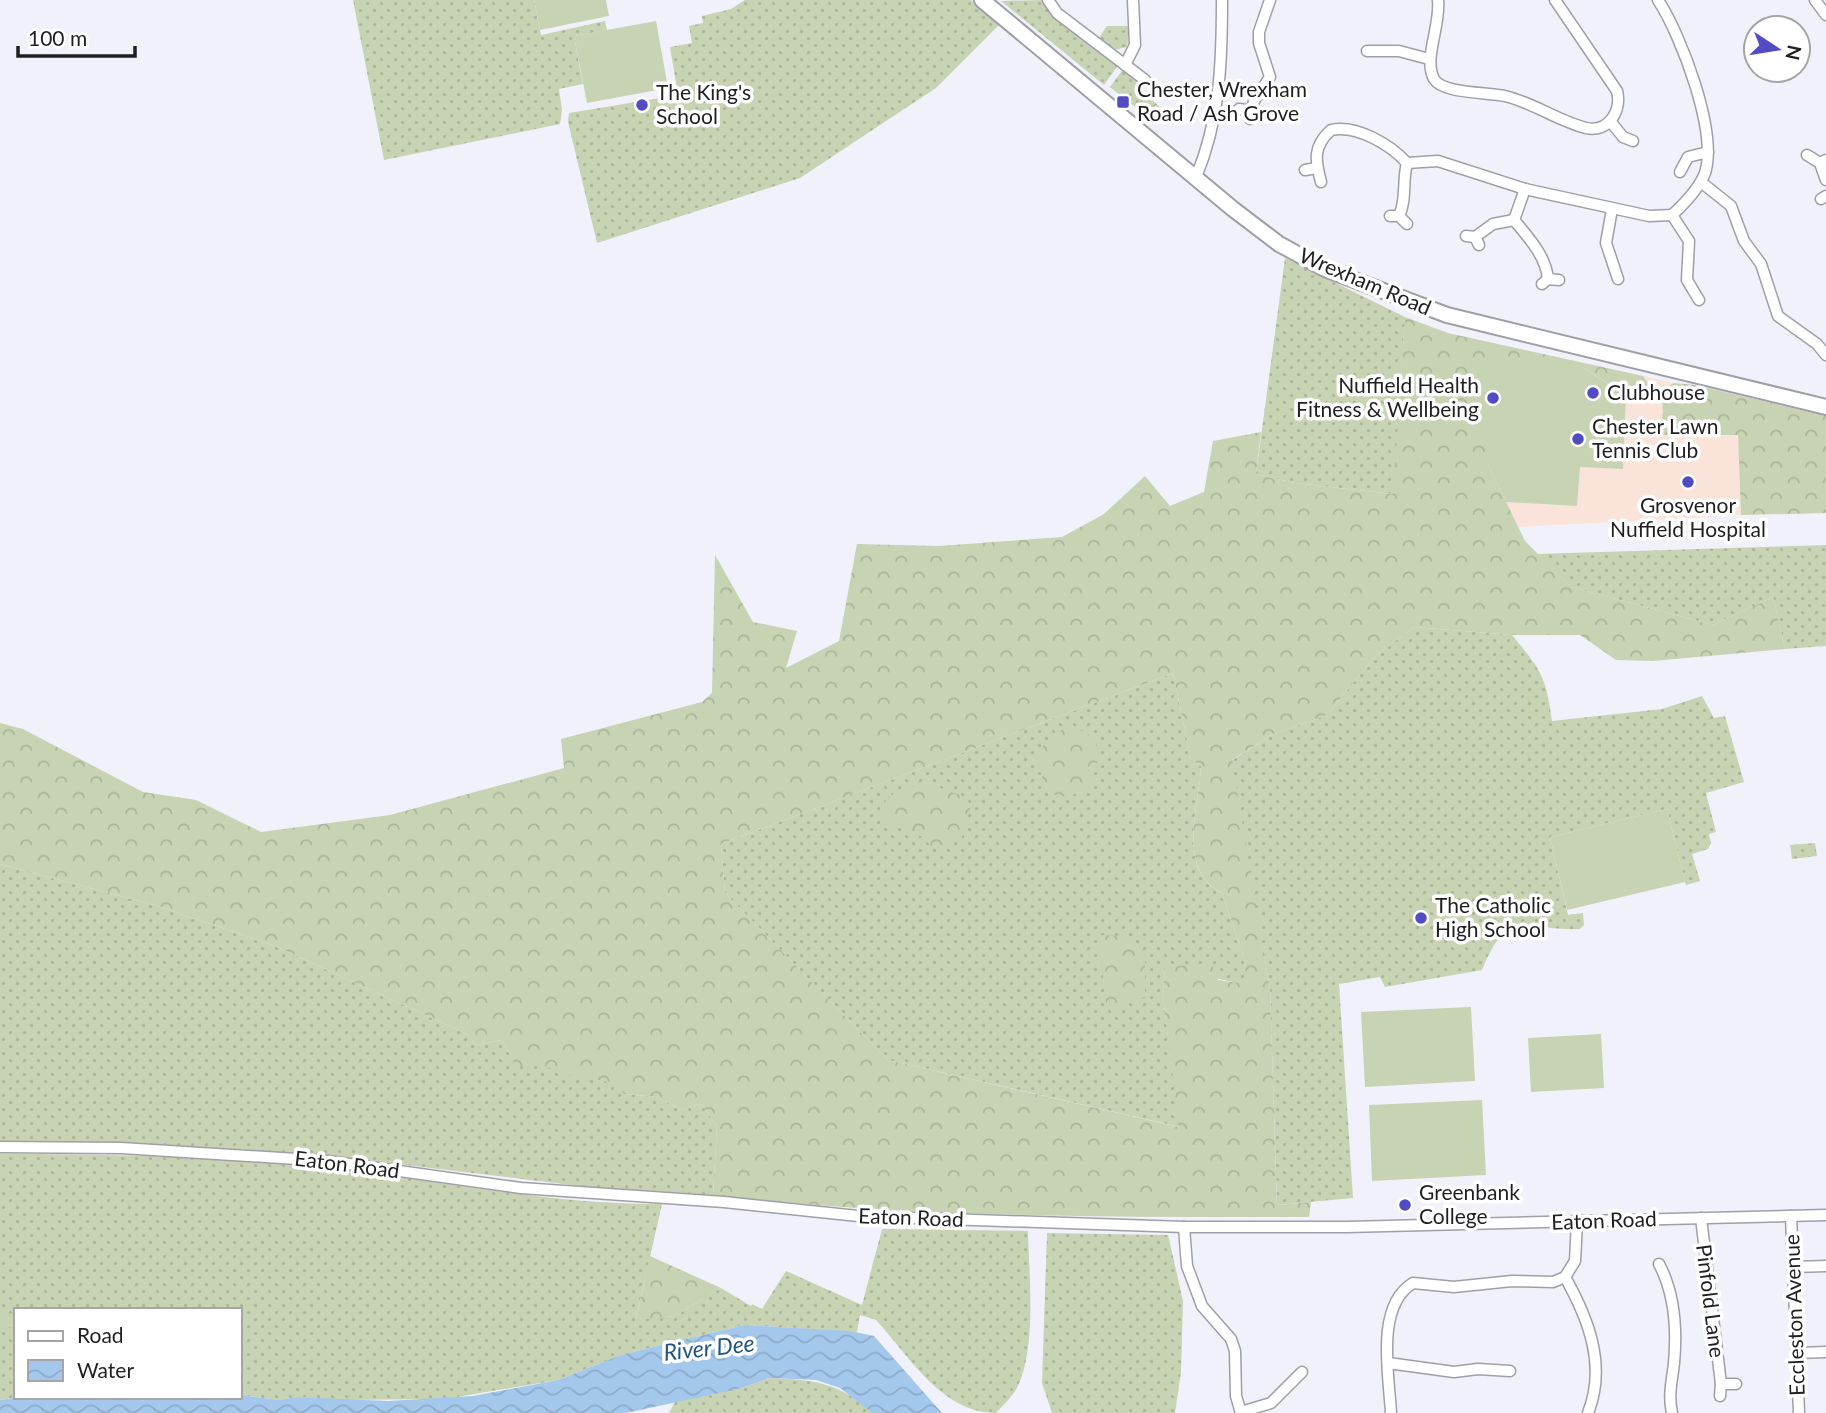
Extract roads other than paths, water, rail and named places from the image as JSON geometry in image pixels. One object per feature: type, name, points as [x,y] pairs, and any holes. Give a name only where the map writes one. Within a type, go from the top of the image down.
[{"type":"highway","name":"Wrexham Road","points":[[982,0],[1196,177],[1287,248],[1325,269],[1447,315],[1826,407]]},
{"type":"street","points":[[1048,0],[1057,13],[1145,80]]},
{"type":"street","points":[[1125,65],[1135,45],[1133,0]]},
{"type":"street","points":[[1196,177],[1206,152],[1222,79],[1222,0]]},
{"type":"street","points":[[1239,109],[1251,115],[1254,101],[1270,77],[1259,43],[1259,32],[1270,0]]},
{"type":"street","points":[[1438,0],[1438,24],[1429,59],[1433,78],[1445,89],[1494,93],[1520,100],[1586,128],[1601,127],[1610,121],[1620,102],[1617,91],[1555,0]]},
{"type":"street","points":[[1321,182],[1316,149],[1320,140],[1331,130],[1351,129],[1388,146],[1407,163],[1438,161],[1525,189],[1649,216],[1672,215],[1701,182],[1708,152],[1692,77],[1678,35],[1658,0]]},
{"type":"street","points":[[1815,0],[1826,15]]},
{"type":"street","points":[[1365,52],[1399,51],[1429,59]]},
{"type":"street","points":[[1610,121],[1623,137],[1633,141]]},
{"type":"street","points":[[1680,172],[1688,157],[1708,152]]},
{"type":"street","points":[[1807,155],[1823,162],[1826,180]]},
{"type":"street","points":[[1407,163],[1403,188],[1405,200],[1395,216],[1407,224]]},
{"type":"street","points":[[1305,170],[1317,168]]},
{"type":"street","points":[[1701,182],[1731,206],[1744,241],[1761,264],[1779,316],[1817,344],[1826,355]]},
{"type":"street","points":[[1514,220],[1525,189]]},
{"type":"street","points":[[1612,209],[1606,243],[1618,279]]},
{"type":"street","points":[[1672,215],[1689,241],[1687,280],[1700,301]]},
{"type":"street","points":[[1474,239],[1493,224],[1514,220]]},
{"type":"street","points":[[1514,220],[1536,248],[1550,281]]},
{"type":"street","name":"Eaton Road","points":[[0,1147],[121,1148],[328,1161],[521,1188],[724,1202],[828,1214],[1184,1227],[1423,1226],[1826,1215]]},
{"type":"street","name":"Eccleston Avenue","points":[[1791,1216],[1799,1413]]},
{"type":"street","name":"Pinfold Lane","points":[[1701,1219],[1721,1384],[1720,1396]]},
{"type":"street","points":[[1391,1413],[1388,1363],[1390,1315],[1398,1294],[1413,1283],[1464,1287],[1512,1281],[1538,1284],[1565,1277],[1571,1270],[1577,1251],[1577,1222]]},
{"type":"street","points":[[1184,1227],[1187,1266],[1202,1306],[1231,1339],[1236,1396],[1241,1412],[1270,1403],[1302,1372]]},
{"type":"street","points":[[1794,1267],[1826,1266]]},
{"type":"street","points":[[1664,1267],[1674,1317],[1674,1364],[1665,1393],[1672,1413]]},
{"type":"street","points":[[1565,1277],[1583,1309],[1593,1343],[1595,1371],[1588,1413]]},
{"type":"street","points":[[1797,1353],[1826,1352]]},
{"type":"street","points":[[1388,1363],[1454,1372],[1503,1373]]},
{"type":"street","name":"Pinfold Lane","points":[[1721,1384],[1736,1384]]},
{"type":"water","name":"River Dee","points":[[744,1325],[850,1331],[874,1336],[942,1413],[872,1413],[840,1388],[816,1380],[770,1378],[742,1388],[626,1413],[0,1413],[0,1400],[14,1398],[242,1399],[242,1395],[279,1400],[297,1397],[388,1401],[473,1396],[558,1380],[621,1355]]},
{"type":"place","name":"Chester, Wrexham Road / Ash Grove","points":[[1123,102]]},
{"type":"place","name":"The King's School","points":[[642,105]]},
{"type":"place","name":"Clubhouse","points":[[1593,393]]},
{"type":"place","name":"Nuffield Health Fitness & Wellbeing","points":[[1493,398]]},
{"type":"place","name":"Chester Lawn Tennis Club","points":[[1578,439]]},
{"type":"place","name":"Grosvenor Nuffield Hospital","points":[[1688,482]]},
{"type":"place","name":"The Catholic High School","points":[[1421,918]]},
{"type":"place","name":"Greenbank College","points":[[1405,1205]]}]
